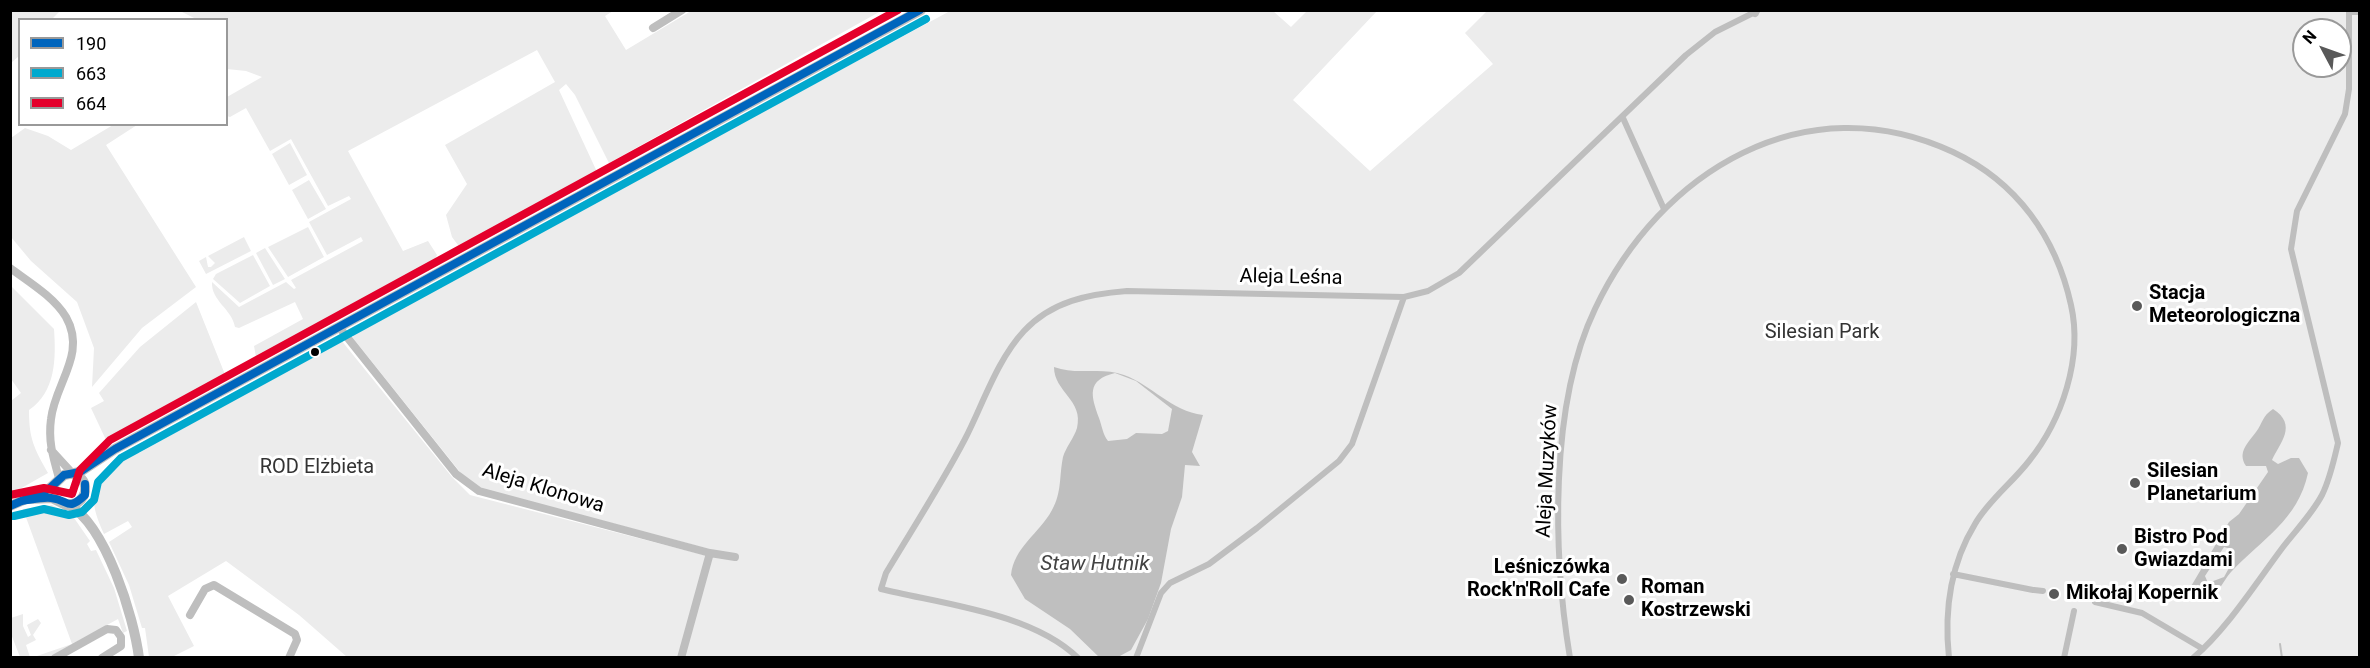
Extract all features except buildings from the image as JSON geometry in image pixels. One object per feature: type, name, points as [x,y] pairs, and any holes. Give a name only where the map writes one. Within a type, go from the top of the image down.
[{"type":"street","points":[[653,28],[682,10]]},
{"type":"street","points":[[10,506],[29,499],[57,480],[80,472],[339,327],[921,10]]},
{"type":"street","name":"Aleja Leśna","points":[[1078,657],[1051,636],[1024,624],[881,589],[886,573],[945,477],[1008,353],[1024,331],[1048,312],[1070,300],[1127,291],[1404,297],[1428,291],[1459,273],[1700,43],[1755,11]]},
{"type":"street","points":[[2193,657],[2203,649],[2321,496],[2332,469],[2338,442],[2291,249],[2297,211],[2345,114],[2349,89],[2349,11],[2360,12]]},
{"type":"street","points":[[1623,118],[1664,209]]},
{"type":"street","name":"Aleja Muzyków","points":[[1570,657],[1563,607],[1560,521],[1562,446],[1573,374],[1583,335],[1604,290],[1631,248],[1664,209],[1704,176],[1741,153],[1789,134],[1845,127],[1902,134],[1964,157],[2002,184],[2035,218],[2052,246],[2066,285],[2073,315],[2068,382],[2047,435],[2031,460],[1977,520],[1962,549],[1953,574],[1947,617],[1948,657]]},
{"type":"street","points":[[10,268],[56,306],[65,315],[72,330],[74,346],[70,369],[61,384],[51,418],[50,450],[57,480],[55,494],[92,530]]},
{"type":"street","points":[[1136,657],[1161,593],[1226,551],[1339,461],[1352,444],[1404,297]]},
{"type":"street","name":"Aleja Klonowa","points":[[339,327],[456,474],[479,491],[710,553],[735,557]]},
{"type":"street","points":[[50,450],[85,484]]},
{"type":"street","points":[[105,456],[85,484],[84,497],[92,530],[121,588],[135,634],[139,657]]},
{"type":"street","points":[[29,499],[54,499],[64,503],[77,503],[84,497]]},
{"type":"street","points":[[681,657],[710,553]]},
{"type":"street","points":[[1953,574],[2043,591]]},
{"type":"street","points":[[189,615],[205,589],[214,585],[295,634],[297,640],[289,657]]},
{"type":"street","points":[[2096,602],[2142,614],[2203,649]]},
{"type":"street","points":[[2064,657],[2074,611]]},
{"type":"street","points":[[55,657],[107,629],[116,630],[121,637],[118,649],[102,657]]},
{"type":"street","points":[[121,637],[135,634]]},
{"type":"green space","points":[[11,10],[60,11],[53,18],[18,18],[18,57],[11,63]]},
{"type":"green space","name":"Silesian Park","points":[[1744,10],[1752,16],[1759,10],[2359,11],[2359,657],[683,657],[713,550],[480,488],[464,477],[353,338],[354,332],[950,11],[1273,11],[1291,27],[1307,11],[1377,11],[1293,100],[1370,171],[1493,64],[1465,33],[1487,11]]},
{"type":"green space","points":[[180,11],[613,11],[605,16],[626,50],[691,11],[881,11],[609,163],[575,95],[566,84],[559,90],[598,174],[461,249],[452,237],[446,215],[467,184],[445,145],[555,82],[537,50],[348,151],[403,251],[428,241],[437,255],[435,259],[256,357],[254,346],[303,319],[295,302],[239,328],[235,327],[230,315],[215,295],[212,282],[239,307],[286,282],[294,289],[296,288],[291,280],[363,241],[361,237],[327,255],[309,222],[351,199],[349,196],[328,206],[291,139],[270,151],[246,108],[228,116],[228,96],[262,77],[246,71],[228,69],[228,18],[194,18]]},
{"type":"green space","points":[[111,126],[135,126],[106,145],[196,287],[142,328],[92,387],[94,348],[77,302],[31,261],[11,237],[11,138],[25,128],[48,136],[71,150]]},
{"type":"green space","points":[[290,143],[307,175],[289,185],[272,154]]},
{"type":"green space","points":[[309,180],[326,209],[308,219],[292,190]]},
{"type":"green space","points":[[308,227],[324,257],[288,277],[268,247]]},
{"type":"green space","points":[[244,237],[251,251],[206,274],[199,261],[206,257],[208,267],[211,267],[215,263],[208,256]]},
{"type":"green space","points":[[265,248],[285,279],[273,285],[256,253]]},
{"type":"green space","points":[[253,255],[270,286],[240,303],[213,279],[216,274]]},
{"type":"green space","points":[[11,286],[54,329],[55,351],[52,374],[45,394],[29,410],[33,443],[48,473],[11,494],[11,401],[21,393],[11,379]]},
{"type":"green space","points":[[196,302],[226,377],[106,440],[91,408],[104,401],[99,393],[140,347]]},
{"type":"green space","name":"ROD Elżbieta","points":[[341,340],[452,477],[470,495],[708,556],[679,657],[347,657],[299,615],[226,561],[168,596],[194,646],[172,657],[149,657],[145,628],[142,628],[129,585],[109,542],[132,527],[128,521],[104,534],[94,504],[95,489],[103,475],[101,473],[114,460],[137,447],[139,453]]},
{"type":"green space","points":[[52,505],[72,515],[90,541],[87,544],[91,551],[96,550],[114,588],[127,631],[123,633],[118,619],[49,657],[34,657],[72,644],[23,509]]},
{"type":"green space","points":[[23,614],[23,626],[28,637],[31,635],[27,625],[38,619],[41,623],[33,635],[36,640],[26,645],[30,657],[20,657],[11,634],[11,618]]},
{"type":"water","name":"Staw Hutnik","points":[[1054,367],[1072,371],[1115,372],[1134,379],[1181,408],[1203,415],[1192,452],[1200,466],[1185,465],[1182,497],[1171,529],[1161,583],[1148,619],[1131,650],[1118,657],[1099,657],[1070,629],[1025,599],[1011,575],[1013,565],[1022,548],[1052,510],[1059,491],[1063,457],[1077,428],[1076,410],[1055,376]],"holes":[[[1115,373],[1136,381],[1172,409],[1168,431],[1162,434],[1136,433],[1127,439],[1108,441],[1094,403],[1095,385],[1099,380]]]},
{"type":"water","points":[[2273,409],[2280,415],[2285,421],[2286,428],[2272,460],[2278,464],[2291,458],[2299,458],[2308,473],[2303,489],[2296,504],[2277,528],[2231,572],[2212,597],[2202,601],[2190,598],[2190,588],[2229,522],[2239,514],[2268,472],[2266,466],[2246,466],[2243,452]],"holes":[[[2224,547],[2231,549],[2229,568],[2224,577],[2208,583],[2205,576]]]},
{"type":"waterway","points":[[2280,644],[2282,658]]},
{"type":"transit line","name":"664","points":[[10,495],[44,488],[72,494],[80,470],[110,440],[898,10]]},
{"type":"transit line","name":"190","points":[[10,506],[49,489],[64,475],[80,472],[115,449],[920,10]]},
{"type":"transit line","name":"663","points":[[14,516],[44,509],[69,515],[82,512],[94,500],[98,482],[121,458],[926,19]]},
{"type":"transit line","name":"190","points":[[22,501],[51,498],[68,504],[75,503],[85,495],[85,484]]},
{"type":"place","name":"Stacja Meteorologiczna","points":[[2137,306]]},
{"type":"place","name":"Silesian Planetarium","points":[[2135,483]]},
{"type":"place","name":"Bistro Pod Gwiazdami","points":[[2122,549]]},
{"type":"place","name":"Leśniczówka Rock'n'Roll Cafe","points":[[1622,579]]},
{"type":"place","name":"Mikołaj Kopernik","points":[[2054,594]]},
{"type":"place","name":"Roman Kostrzewski","points":[[1629,600]]}]
